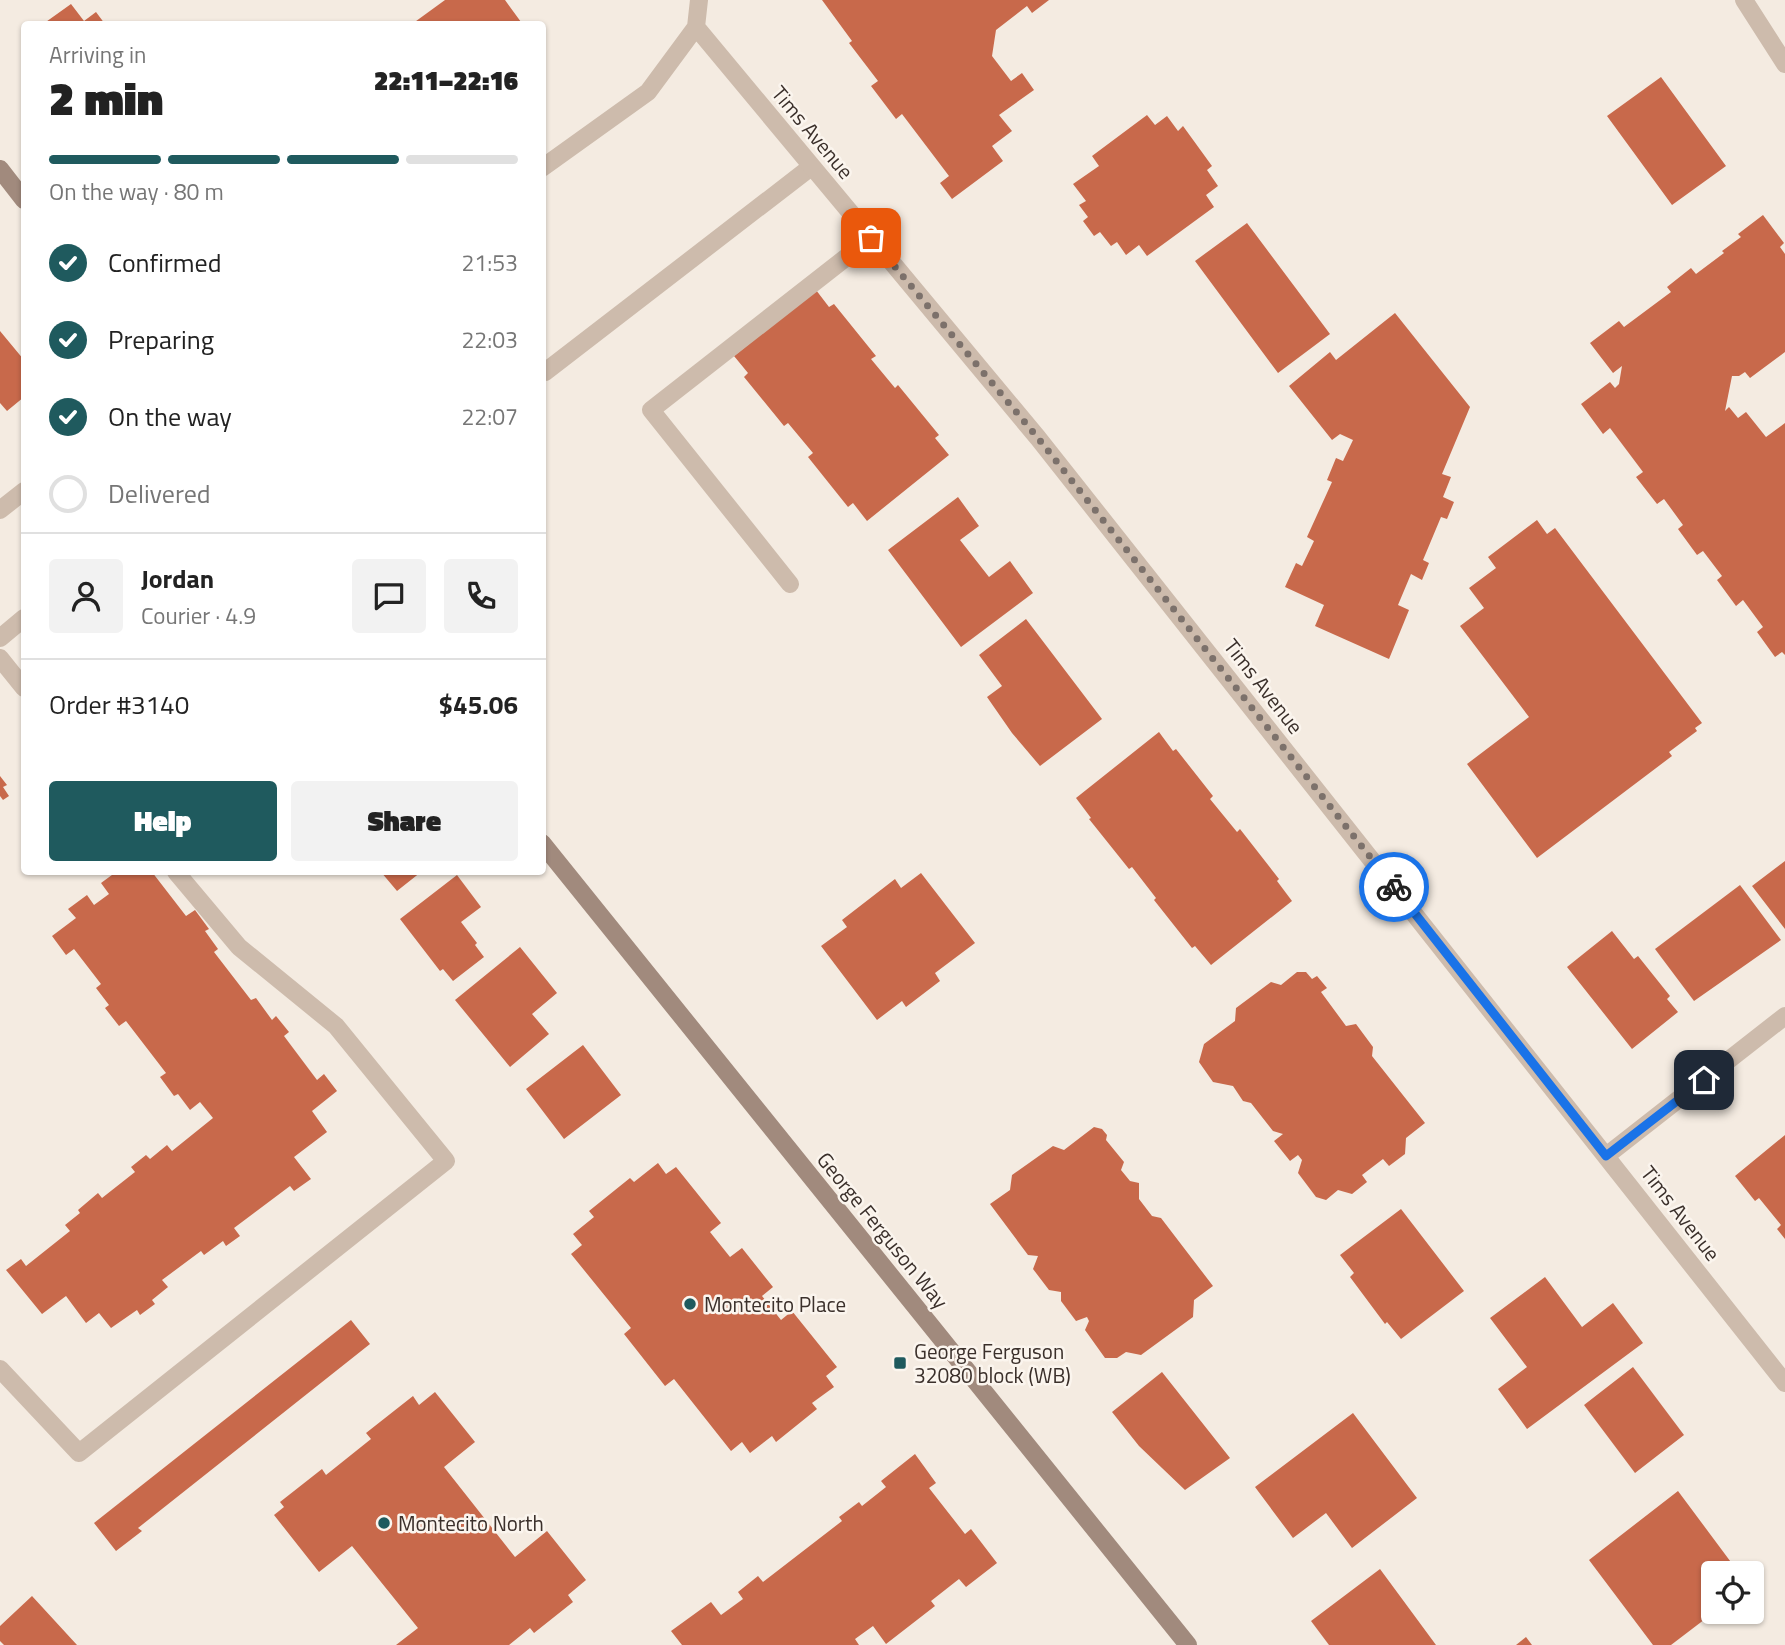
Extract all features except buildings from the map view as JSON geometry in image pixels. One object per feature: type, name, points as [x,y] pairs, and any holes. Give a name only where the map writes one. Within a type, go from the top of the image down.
[{"type":"main road","points":[[0,169],[21,196]]},
{"type":"main road","name":"George Ferguson Way","points":[[546,848],[1188,1645]]},
{"type":"street","points":[[546,165],[648,92],[696,27],[699,0]]},
{"type":"street","points":[[1744,0],[1785,64]]},
{"type":"street","name":"Tims Avenue","points":[[696,27],[1038,438],[1785,1383]]},
{"type":"street","points":[[546,371],[811,167]]},
{"type":"street","points":[[790,584],[651,410],[871,238]]},
{"type":"street","points":[[0,510],[21,493]]},
{"type":"street","points":[[0,638],[21,620]]},
{"type":"street","points":[[0,658],[21,684]]},
{"type":"street","points":[[0,1369],[79,1453],[446,1161],[336,1026],[239,947],[179,875]]},
{"type":"street","points":[[1606,1156],[1785,1016]]},
{"type":"way so far","points":[[871,238],[1038,438],[1394,887]]},
{"type":"place","name":"Montecito Place","points":[[690,1304]]},
{"type":"place","name":"George Ferguson 32080 block (WB)","points":[[900,1363]]},
{"type":"place","name":"Montecito North","points":[[384,1523]]},
{"type":"route","points":[[1394,887],[1606,1156],[1704,1080]]}]
